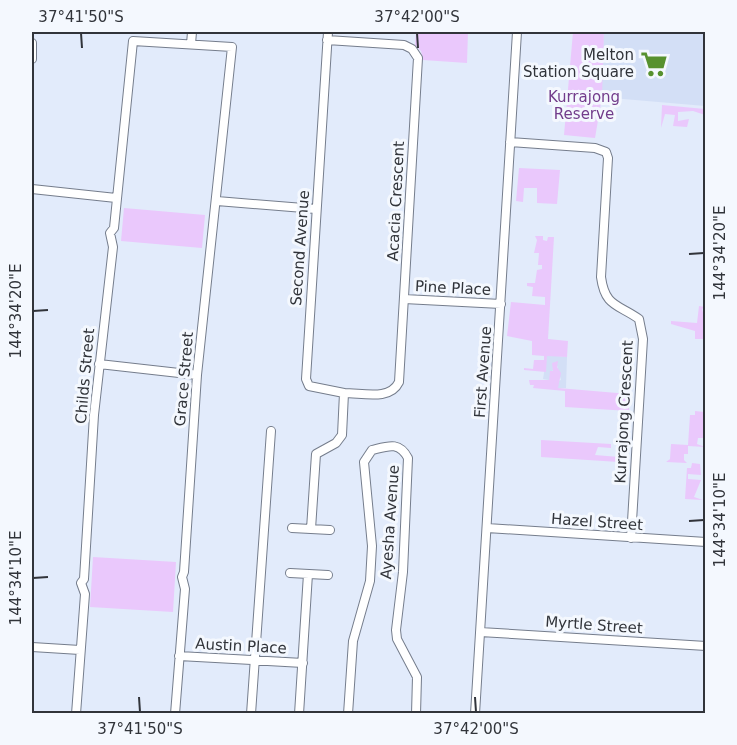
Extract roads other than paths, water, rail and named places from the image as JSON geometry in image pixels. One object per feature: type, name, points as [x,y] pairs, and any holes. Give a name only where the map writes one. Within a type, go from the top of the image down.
[{"type":"street","points":[[191,44],[192,32]]},
{"type":"street","name":"First Avenue","points":[[475,714],[517,32]]},
{"type":"street","name":"Second Avenue","points":[[328,36],[306,379],[309,386],[316,390],[344,393]]},
{"type":"street","name":"Acacia Crescent","points":[[328,36],[404,45],[412,49],[418,58],[399,382],[395,390],[387,394],[344,393]]},
{"type":"street","name":"Childs Street","points":[[76,714],[85,594],[81,584],[84,579],[99,364],[113,247],[110,233],[114,228],[133,41],[191,44]]},
{"type":"street","points":[[32,44],[32,59]]},
{"type":"street","name":"Grace Street","points":[[175,714],[185,589],[182,577],[197,375],[232,47],[191,44]]},
{"type":"street","name":"Kurrajong Crescent","points":[[510,142],[595,148],[606,152],[608,158],[601,278],[603,293],[613,305],[639,319],[643,339],[631,538]]},
{"type":"street","points":[[32,189],[116,198]]},
{"type":"street","points":[[217,201],[316,209]]},
{"type":"street","name":"Pine Place","points":[[404,298],[501,303]]},
{"type":"street","points":[[99,364],[197,375]]},
{"type":"street","points":[[311,529],[316,454],[336,443],[342,435],[344,393]]},
{"type":"street","points":[[251,714],[271,432]]},
{"type":"street","name":"Ayesha Avenue","points":[[348,714],[353,641],[370,581],[372,546],[364,462],[372,450],[392,445],[405,452],[409,467],[402,533],[403,572],[396,630],[397,639],[417,677],[416,714]]},
{"type":"street","points":[[292,528],[330,530]]},
{"type":"street","name":"Hazel Street","points":[[487,528],[705,542]]},
{"type":"street","points":[[290,573],[328,575]]},
{"type":"street","points":[[299,714],[308,574]]},
{"type":"street","name":"Myrtle Street","points":[[480,632],[705,645]]},
{"type":"street","points":[[32,647],[80,650]]},
{"type":"street","name":"Austin Place","points":[[179,656],[303,663]]},
{"type":"place","name":"Melton Station Square","points":[[654,64]]},
{"type":"park label","name":"Kurrajong Reserve","points":[[584,106]]}]
